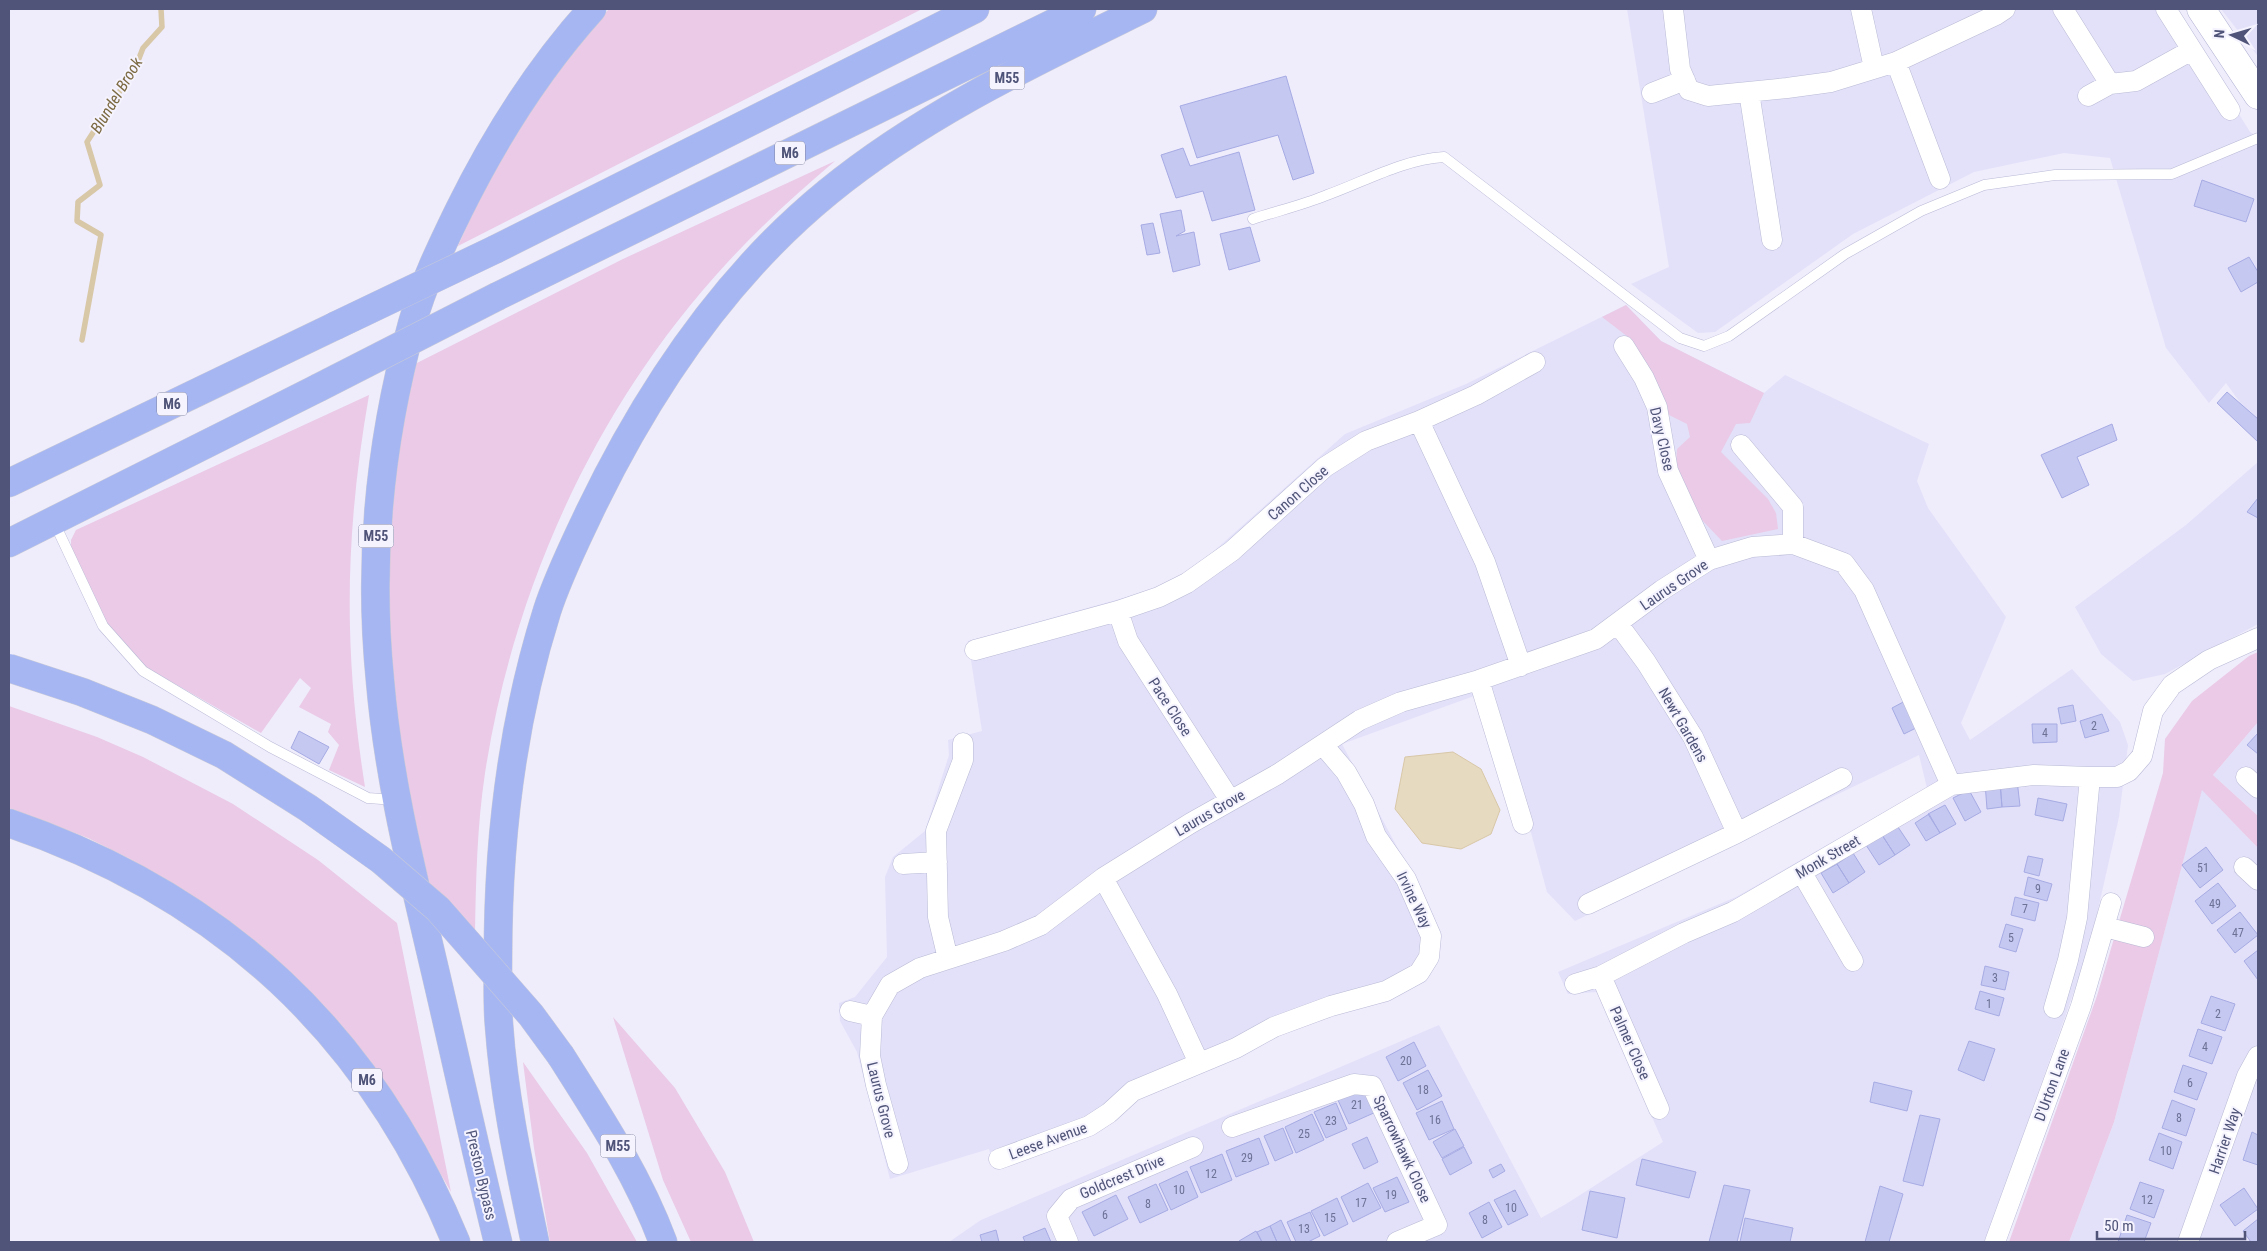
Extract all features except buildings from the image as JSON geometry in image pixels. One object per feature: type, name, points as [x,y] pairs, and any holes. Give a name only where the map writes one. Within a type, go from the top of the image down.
[{"type":"highway","name":"M55","points":[[396,800],[379,678],[375,588],[376,523],[382,471],[398,382],[413,322],[436,258],[479,171],[519,102],[592,9]]},
{"type":"highway","name":"M6","points":[[9,483],[496,248],[975,9]]},
{"type":"highway","name":"M6","points":[[9,543],[498,296],[1082,9]]},
{"type":"highway","name":"M55","points":[[535,1242],[505,1087],[498,1022],[498,912],[502,842],[510,779],[531,669],[547,610],[562,571],[621,451],[658,388],[725,293],[789,226],[827,193],[883,150],[969,98],[1143,9]]},
{"type":"highway","name":"M55","points":[[9,668],[82,692],[152,720],[224,755],[308,808],[381,860],[438,909],[531,1015],[561,1056],[611,1134],[651,1210],[663,1242]]},
{"type":"highway","name":"Preston Bypass","points":[[396,800],[465,1108],[498,1242]]},
{"type":"highway","name":"M6","points":[[9,823],[86,853],[154,887],[185,906],[240,947],[277,978],[314,1013],[372,1087],[424,1172],[456,1242]]},
{"type":"street","points":[[1672,9],[1680,69],[1689,90],[1708,96],[1830,82],[1896,62],[2005,9]]},
{"type":"street","points":[[1861,9],[1874,68]]},
{"type":"street","points":[[2063,9],[2110,84]]},
{"type":"street","points":[[2166,9],[2230,110]]},
{"type":"street","points":[[2201,9],[2258,95]]},
{"type":"street","points":[[2088,96],[2110,84],[2136,81],[2192,50]]},
{"type":"street","points":[[1896,62],[1940,179]]},
{"type":"street","points":[[1652,93],[1685,80]]},
{"type":"street","points":[[1749,92],[1772,240]]},
{"type":"street","name":"Davy Close","points":[[1624,346],[1644,378],[1657,407],[1668,471],[1709,560]]},
{"type":"street","name":"Canon Close","points":[[1118,611],[1160,597],[1187,583],[1232,551],[1325,468],[1366,441],[1419,421],[1476,395],[1535,362]]},
{"type":"street","points":[[1419,421],[1485,562],[1520,666]]},
{"type":"street","points":[[1741,445],[1793,506],[1793,544]]},
{"type":"street","name":"Laurus Grove","points":[[898,1164],[870,1056],[872,1016],[890,985],[920,968],[1004,941],[1041,925],[1104,878],[1230,800],[1278,774],[1360,720],[1401,702],[1479,680],[1596,639],[1662,590],[1709,560],[1752,547],[1793,544],[1813,550],[1844,564],[1864,590],[1951,785]]},
{"type":"street","points":[[975,650],[1118,611]]},
{"type":"street","name":"Pace Close","points":[[1118,611],[1128,641],[1230,800]]},
{"type":"street","name":"Newt Gardens","points":[[1618,624],[1646,662],[1693,737],[1737,833]]},
{"type":"street","name":"Monk Street","points":[[1575,984],[1600,976],[1684,933],[1733,912],[1951,785],[2034,775],[2117,777],[2129,771],[2142,756],[2153,711],[2172,685],[2209,660],[2258,638]]},
{"type":"street","points":[[1479,680],[1522,824]]},
{"type":"street","points":[[948,959],[938,917],[936,831],[963,760],[963,743]]},
{"type":"street","name":"Irvine Way","points":[[1323,745],[1346,772],[1364,804],[1376,836],[1406,879],[1431,936],[1429,957],[1419,973],[1386,991],[1354,1000]]},
{"type":"street","points":[[2054,1008],[2068,960],[2077,918],[2090,777]]},
{"type":"street","points":[[1588,904],[1737,833],[1842,778]]},
{"type":"street","points":[[903,864],[937,862]]},
{"type":"street","points":[[2244,867],[2258,880]]},
{"type":"street","points":[[1802,873],[1852,961]]},
{"type":"street","points":[[1104,878],[1167,994],[1199,1063]]},
{"type":"street","name":"D'Urton Lane","points":[[1995,1242],[2080,1006],[2111,903]]},
{"type":"street","points":[[2105,927],[2144,937]]},
{"type":"street","name":"Palmer Close","points":[[1600,976],[1659,1109]]},
{"type":"street","name":"Leese Avenue","points":[[1000,1159],[1089,1126],[1109,1113],[1133,1092],[1236,1048],[1274,1027],[1354,1000]]},
{"type":"street","points":[[850,1012],[872,1016]]},
{"type":"street","name":"Harrier Way","points":[[2195,1238],[2247,1076],[2258,1056]]},
{"type":"street","name":"Sparrowhawk Close","points":[[1232,1127],[1354,1084],[1372,1086],[1437,1225],[1397,1242]]},
{"type":"street","name":"Goldcrest Drive","points":[[1068,1242],[1057,1216],[1070,1199],[1193,1148]]},
{"type":"lane","points":[[1253,219],[1326,196],[1394,167],[1426,158],[1444,157],[1680,338],[1704,346],[1730,336],[1854,250],[1921,211],[1984,185],[2055,175],[2172,174],[2258,138]]},
{"type":"lane","points":[[53,521],[103,626],[143,671],[270,747],[368,798],[396,800]]},
{"type":"shaded area","points":[[609,9],[922,9],[458,246],[489,182],[524,121],[564,63]]},
{"type":"shaded area","points":[[1627,9],[2174,9],[2250,132],[2258,137],[2258,427],[2226,383],[2209,403],[2166,348],[2110,158],[2064,153],[1974,172],[1853,234],[1715,332],[1698,333],[1631,284],[1669,267]]},
{"type":"shaded area","points":[[2221,9],[2258,9],[2257,55]]},
{"type":"shaded area","points":[[835,161],[752,237],[680,318],[638,376],[601,437],[568,501],[540,566],[517,634],[498,703],[485,773],[480,813],[476,872],[475,932],[427,886],[414,835],[391,677],[388,571],[395,468],[411,366],[623,259]]},
{"type":"shaded area","points":[[1626,305],[1661,341],[1764,393],[1785,375],[1929,444],[1917,481],[1928,508],[2006,617],[1961,723],[1970,740],[2072,669],[2120,722],[2128,745],[2119,817],[2089,949],[1985,1242],[949,1242],[981,1220],[1439,1025],[1541,1218],[1663,1142],[1597,992],[1568,994],[1558,972],[1736,897],[1927,788],[1919,755],[1575,921],[1547,892],[1530,829],[1519,834],[1474,696],[1342,744],[1411,873],[1440,943],[1430,975],[1387,1002],[1340,1011],[1278,1033],[1141,1096],[1099,1129],[994,1168],[989,1149],[890,1179],[857,1052],[840,1021],[839,1003],[855,997],[887,957],[885,877],[893,857],[925,831],[949,755],[948,740],[982,731],[968,641],[1152,590],[1195,568],[1345,434],[1466,384]]},
{"type":"shaded area","points":[[1626,305],[1661,341],[1764,393],[1750,423],[1736,424],[1721,452],[1768,499],[1776,513],[1778,529],[1722,541],[1700,518],[1676,464],[1677,449],[1690,437],[1687,424],[1667,414],[1632,340],[1602,317]]},
{"type":"shaded area","points":[[369,395],[355,495],[350,591],[353,687],[365,787],[329,770],[339,745],[328,732],[331,724],[299,707],[311,688],[300,678],[261,733],[142,665],[103,618],[71,551],[71,540],[76,530]]},
{"type":"shaded area","points":[[2258,462],[2258,624],[2165,674],[2133,681],[2101,654],[2075,607],[2186,525]]},
{"type":"shaded area","points":[[2258,652],[2258,722],[2213,775],[2258,816],[2258,848],[2202,790],[2114,1122],[2069,1242],[2009,1242],[2097,996],[2163,773],[2165,739],[2192,701],[2249,656]]},
{"type":"shaded area","points":[[9,706],[97,737],[143,757],[233,804],[318,860],[397,923],[451,1192],[404,1110],[348,1035],[210,909],[130,859],[88,838],[9,808]]},
{"type":"shaded area","points":[[2258,722],[2258,816],[2213,775]]},
{"type":"shaded area","points":[[1453,752],[1481,769],[1500,810],[1491,834],[1461,849],[1422,843],[1395,809],[1405,757]]},
{"type":"shaded area","points":[[2202,789],[2258,848],[2258,1242],[2069,1242],[2114,1122]]},
{"type":"shaded area","points":[[613,1017],[675,1088],[725,1172],[754,1242],[691,1242],[663,1180]]},
{"type":"shaded area","points":[[523,1062],[587,1153],[637,1242],[550,1242],[534,1148]]},
{"type":"waterway","name":"Blundel Brook","points":[[82,340],[101,235],[77,221],[78,202],[100,185],[87,142],[136,66],[143,48],[162,27],[161,9]]}]
